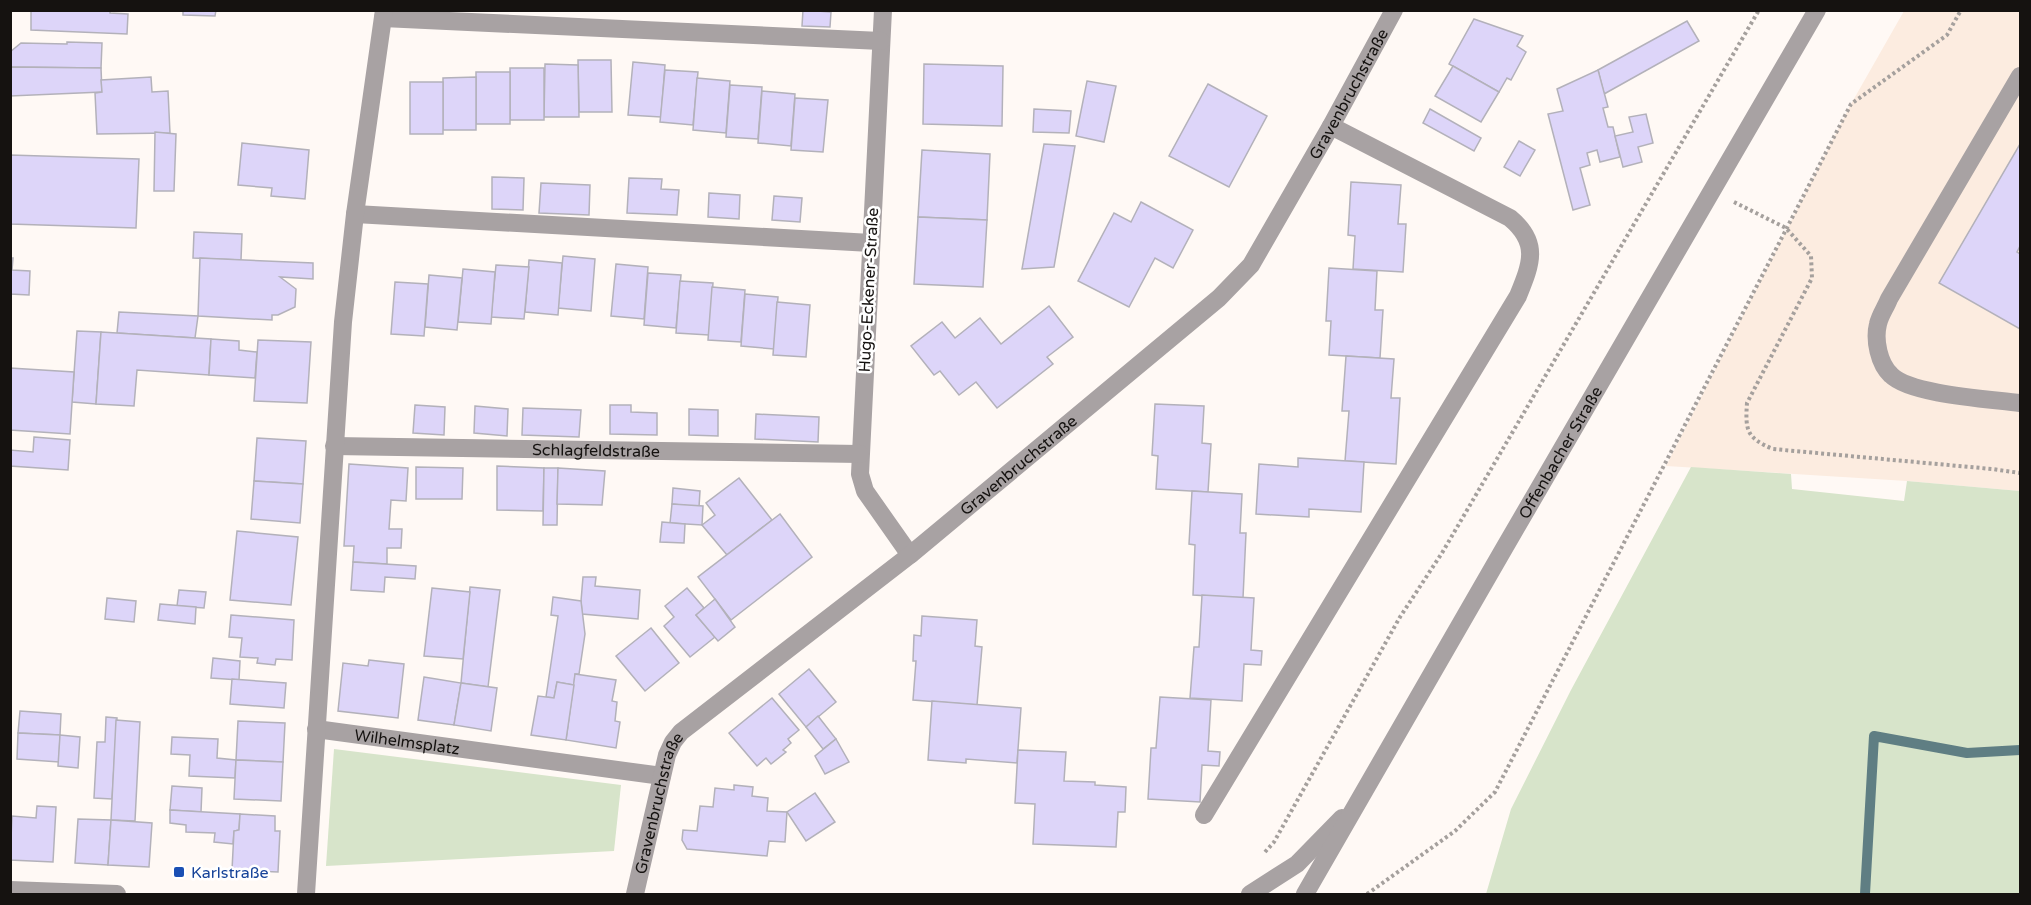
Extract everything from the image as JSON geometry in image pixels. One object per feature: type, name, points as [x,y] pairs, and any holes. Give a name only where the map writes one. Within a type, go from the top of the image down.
[{"type":"street","name":"Hugo-Eckener-Straße","points":[[883,10],[860,474],[865,491],[910,555]]},
{"type":"street","name":"Gravenbruchstraße","points":[[635,894],[662,776],[673,742],[681,732],[910,555],[1219,298],[1237,280],[1251,264],[1331,126],[1394,10]]},
{"type":"street","name":"Offenbacher Straße","points":[[1305,894],[1817,10]]},
{"type":"street","points":[[306,894],[343,322],[355,214],[383,14],[881,40]]},
{"type":"street","points":[[2020,76],[1889,299],[1878,323],[1877,339],[1881,359],[1891,376],[1910,386],[1929,391],[2020,403]]},
{"type":"street","points":[[1204,815],[1518,296],[1528,269],[1531,247],[1521,228],[1509,218],[1331,126]]},
{"type":"street","points":[[355,214],[871,243]]},
{"type":"street","name":"Schlagfeldstraße","points":[[334,446],[860,454]]},
{"type":"street","name":"Wilhelmsplatz","points":[[316,729],[662,776]]},
{"type":"street","points":[[1250,894],[1297,864],[1360,800]]},
{"type":"street","points":[[10,890],[117,894]]},
{"type":"path","points":[[1262,856],[1274,842],[1400,617],[1442,553],[1759,10]]},
{"type":"path","points":[[1367,894],[1455,831],[1495,792],[1851,104],[1947,35],[1961,10]]},
{"type":"path","points":[[1712,191],[1786,228],[1812,256],[1812,278],[1747,404],[1745,424],[1755,441],[1773,449],[2020,473]]},
{"type":"shaded area","points":[[1904,11],[2020,11],[2020,491],[1907,481],[1666,466],[1851,104]]},
{"type":"green space","points":[[1691,467],[1791,474],[1792,489],[1904,501],[1907,481],[2020,491],[2020,894],[1486,894],[1511,809],[1571,690]]},
{"type":"green space","points":[[334,749],[621,785],[614,851],[326,866]]},
{"type":"building","points":[[31,10],[110,10],[110,13],[128,14],[127,34],[31,30]]},
{"type":"building","points":[[183,10],[216,10],[215,16],[183,15]]},
{"type":"building","points":[[803,10],[831,12],[830,27],[802,26]]},
{"type":"building","points":[[1474,19],[1523,36],[1517,46],[1526,52],[1511,80],[1507,78],[1499,92],[1449,64]]},
{"type":"building","points":[[1687,21],[1699,41],[1604,94],[1598,70]]},
{"type":"building","points":[[67,42],[102,43],[101,68],[10,67],[10,52],[21,43],[67,44]]},
{"type":"building","points":[[578,60],[611,60],[612,112],[579,112]]},
{"type":"building","points":[[633,62],[665,65],[661,117],[628,115]]},
{"type":"building","points":[[545,64],[578,65],[579,117],[544,117]]},
{"type":"building","points":[[924,64],[1003,66],[1002,126],[923,124]]},
{"type":"building","points":[[1453,66],[1499,92],[1481,122],[1435,96]]},
{"type":"building","points":[[10,67],[101,68],[102,92],[10,96]]},
{"type":"building","points":[[510,68],[544,68],[544,120],[510,120]]},
{"type":"building","points":[[665,70],[698,72],[693,125],[660,122]]},
{"type":"building","points":[[1598,70],[1608,107],[1603,108],[1608,127],[1613,127],[1620,157],[1600,162],[1597,150],[1587,153],[1590,165],[1580,168],[1590,205],[1573,210],[1548,114],[1563,111],[1557,89]]},
{"type":"building","points":[[476,72],[510,72],[510,124],[476,124]]},
{"type":"building","points":[[151,77],[152,92],[168,91],[170,133],[97,134],[95,93],[102,92],[101,80]]},
{"type":"building","points":[[476,77],[476,130],[443,130],[443,78]]},
{"type":"building","points":[[697,78],[730,81],[726,133],[693,130]]},
{"type":"building","points":[[1087,81],[1116,86],[1104,142],[1076,136]]},
{"type":"building","points":[[410,82],[443,82],[443,134],[410,134]]},
{"type":"building","points":[[1208,84],[1267,116],[1229,187],[1169,156]]},
{"type":"building","points":[[730,85],[762,87],[758,139],[726,137]]},
{"type":"building","points":[[762,91],[795,94],[791,146],[758,143]]},
{"type":"building","points":[[795,98],[828,100],[823,152],[791,150]]},
{"type":"building","points":[[1034,109],[1071,111],[1069,133],[1033,132]]},
{"type":"building","points":[[1430,109],[1481,138],[1474,151],[1423,123]]},
{"type":"building","points":[[1646,114],[1653,143],[1638,147],[1642,162],[1623,167],[1615,136],[1633,132],[1629,117]]},
{"type":"building","points":[[155,132],[176,134],[174,191],[154,191]]},
{"type":"building","points":[[1519,141],[1535,150],[1520,176],[1504,167]]},
{"type":"building","points":[[242,143],[309,150],[305,199],[271,196],[272,188],[238,185]]},
{"type":"building","points":[[1044,144],[1075,146],[1054,267],[1022,269]]},
{"type":"building","points":[[2020,144],[2020,246],[2017,252],[2020,254],[2020,329],[1939,283]]},
{"type":"building","points":[[922,150],[990,154],[987,220],[918,217]]},
{"type":"building","points":[[10,155],[139,159],[136,228],[10,224]]},
{"type":"building","points":[[492,177],[524,178],[523,210],[492,209]]},
{"type":"building","points":[[629,178],[662,179],[661,189],[679,190],[677,215],[627,213]]},
{"type":"building","points":[[1351,182],[1401,185],[1398,224],[1406,224],[1403,272],[1353,269],[1355,236],[1348,235]]},
{"type":"building","points":[[541,183],[590,185],[589,215],[539,213]]},
{"type":"building","points":[[709,193],[740,195],[739,219],[708,217]]},
{"type":"building","points":[[774,196],[802,198],[800,222],[772,220]]},
{"type":"building","points":[[1141,202],[1193,230],[1173,268],[1155,258],[1129,307],[1078,281],[1114,213],[1131,222]]},
{"type":"building","points":[[918,217],[987,220],[983,287],[914,284]]},
{"type":"building","points":[[194,232],[242,234],[241,260],[193,258]]},
{"type":"building","points":[[563,256],[595,259],[591,311],[558,308]]},
{"type":"building","points":[[10,258],[13,258],[12,270],[30,271],[29,295],[10,294]]},
{"type":"building","points":[[200,258],[313,263],[313,279],[280,277],[296,289],[295,307],[278,315],[272,315],[272,320],[198,316]]},
{"type":"building","points":[[529,260],[562,263],[558,315],[525,312]]},
{"type":"building","points":[[616,264],[648,267],[644,319],[611,316]]},
{"type":"building","points":[[496,265],[529,267],[524,319],[491,317]]},
{"type":"building","points":[[1329,268],[1377,271],[1375,310],[1383,310],[1380,358],[1329,355],[1331,321],[1326,321]]},
{"type":"building","points":[[463,269],[495,272],[491,324],[458,322]]},
{"type":"building","points":[[648,273],[681,275],[676,328],[644,325]]},
{"type":"building","points":[[429,275],[462,278],[457,330],[425,327]]},
{"type":"building","points":[[680,281],[713,283],[709,335],[676,333]]},
{"type":"building","points":[[395,282],[428,284],[424,336],[391,334]]},
{"type":"building","points":[[712,287],[745,290],[741,342],[708,340]]},
{"type":"building","points":[[745,294],[778,297],[774,349],[741,346]]},
{"type":"building","points":[[777,302],[810,305],[806,357],[773,355]]},
{"type":"building","points":[[1049,306],[1073,337],[1047,357],[1053,364],[997,408],[976,382],[959,395],[940,371],[934,375],[911,346],[942,322],[955,338],[980,318],[1001,344]]},
{"type":"building","points":[[119,312],[198,316],[195,338],[117,333]]},
{"type":"building","points":[[77,331],[101,332],[96,404],[72,402]]},
{"type":"building","points":[[101,332],[211,339],[209,375],[137,370],[134,406],[96,404]]},
{"type":"building","points":[[211,339],[239,341],[239,350],[257,352],[255,378],[209,375]]},
{"type":"building","points":[[258,340],[311,342],[307,403],[254,401]]},
{"type":"building","points":[[1346,356],[1394,359],[1391,398],[1400,398],[1396,464],[1345,461],[1349,411],[1342,411]]},
{"type":"building","points":[[10,368],[74,372],[70,434],[10,430]]},
{"type":"building","points":[[1155,404],[1204,406],[1202,443],[1211,444],[1208,492],[1156,489],[1158,456],[1152,455]]},
{"type":"building","points":[[415,405],[445,407],[444,435],[413,433]]},
{"type":"building","points":[[610,405],[631,405],[631,412],[657,413],[657,435],[610,434]]},
{"type":"building","points":[[475,406],[508,409],[507,436],[474,433]]},
{"type":"building","points":[[523,408],[581,410],[579,437],[522,435]]},
{"type":"building","points":[[689,409],[718,410],[718,436],[689,435]]},
{"type":"building","points":[[756,414],[819,417],[818,442],[755,439]]},
{"type":"building","points":[[34,437],[70,440],[68,470],[10,466],[10,450],[33,452]]},
{"type":"building","points":[[257,438],[306,441],[303,484],[254,481]]},
{"type":"building","points":[[1298,458],[1364,462],[1361,512],[1309,509],[1309,517],[1256,514],[1259,464],[1298,467]]},
{"type":"building","points":[[349,464],[408,468],[406,501],[391,500],[389,529],[402,529],[401,548],[387,548],[387,564],[353,562],[354,546],[344,546]]},
{"type":"building","points":[[497,466],[544,468],[543,511],[497,510]]},
{"type":"building","points":[[416,467],[463,468],[462,499],[416,499]]},
{"type":"building","points":[[544,468],[558,468],[557,525],[543,525]]},
{"type":"building","points":[[558,468],[605,471],[602,505],[557,504]]},
{"type":"building","points":[[739,478],[772,520],[727,555],[702,525],[715,515],[706,503]]},
{"type":"building","points":[[254,481],[303,484],[300,523],[251,519]]},
{"type":"building","points":[[673,488],[700,491],[699,507],[672,504]]},
{"type":"building","points":[[1192,491],[1242,494],[1240,533],[1246,533],[1243,598],[1193,595],[1195,545],[1189,544]]},
{"type":"building","points":[[672,504],[703,506],[702,525],[670,523]]},
{"type":"building","points":[[780,514],[812,557],[731,620],[698,577]]},
{"type":"building","points":[[662,522],[685,524],[684,543],[660,542]]},
{"type":"building","points":[[237,531],[298,537],[291,605],[230,600]]},
{"type":"building","points":[[353,562],[416,566],[415,579],[385,577],[384,592],[351,590]]},
{"type":"building","points":[[583,577],[596,577],[595,586],[640,590],[638,619],[582,614]]},
{"type":"building","points":[[470,587],[500,590],[488,687],[461,683]]},
{"type":"building","points":[[432,588],[470,592],[463,659],[424,656]]},
{"type":"building","points":[[687,588],[704,608],[696,615],[715,637],[690,657],[664,626],[674,617],[665,606]]},
{"type":"building","points":[[179,590],[206,592],[204,608],[177,606]]},
{"type":"building","points":[[1202,595],[1254,598],[1251,650],[1262,651],[1261,665],[1244,664],[1242,701],[1190,698],[1194,647],[1199,647]]},
{"type":"building","points":[[553,597],[581,601],[585,634],[579,674],[575,674],[574,685],[557,682],[554,698],[546,697],[558,616],[551,615]]},
{"type":"building","points":[[107,598],[136,601],[134,622],[105,619]]},
{"type":"building","points":[[715,599],[735,627],[718,641],[696,615]]},
{"type":"building","points":[[160,604],[196,607],[195,624],[158,620]]},
{"type":"building","points":[[231,615],[294,620],[292,660],[276,659],[275,665],[257,663],[258,658],[240,657],[242,638],[229,637]]},
{"type":"building","points":[[922,616],[977,620],[975,646],[982,647],[977,705],[913,700],[916,661],[913,661],[914,635],[921,636]]},
{"type":"building","points":[[651,628],[679,663],[645,691],[616,656]]},
{"type":"building","points":[[213,658],[240,661],[239,680],[211,678]]},
{"type":"building","points":[[369,660],[404,664],[398,718],[338,711],[343,663],[368,666]]},
{"type":"building","points":[[809,669],[836,702],[806,727],[779,694]]},
{"type":"building","points":[[575,674],[616,680],[612,701],[617,702],[615,721],[620,722],[616,748],[566,740]]},
{"type":"building","points":[[424,677],[461,683],[454,725],[418,720]]},
{"type":"building","points":[[232,679],[286,683],[284,708],[230,704]]},
{"type":"building","points":[[557,682],[574,685],[566,740],[531,735],[538,696],[554,698]]},
{"type":"building","points":[[461,683],[497,688],[491,731],[454,725]]},
{"type":"building","points":[[1160,697],[1211,700],[1208,751],[1220,752],[1219,766],[1202,765],[1200,802],[1148,799],[1151,748],[1156,748]]},
{"type":"building","points":[[772,698],[799,730],[788,739],[791,743],[783,750],[786,752],[771,764],[766,758],[757,766],[729,733]]},
{"type":"building","points":[[932,701],[1021,708],[1017,763],[966,759],[966,763],[928,760]]},
{"type":"building","points":[[20,711],[61,714],[60,735],[18,733]]},
{"type":"building","points":[[818,716],[836,739],[823,749],[806,727]]},
{"type":"building","points":[[106,717],[117,718],[112,799],[94,798],[97,742],[105,742]]},
{"type":"building","points":[[116,720],[140,722],[135,821],[111,820]]},
{"type":"building","points":[[238,721],[285,723],[283,762],[236,760]]},
{"type":"building","points":[[18,733],[60,735],[59,762],[17,759]]},
{"type":"building","points":[[60,735],[80,737],[78,768],[58,766]]},
{"type":"building","points":[[172,737],[218,739],[217,758],[236,760],[235,778],[189,776],[190,755],[171,754]]},
{"type":"building","points":[[836,739],[849,762],[825,774],[815,756]]},
{"type":"building","points":[[1018,750],[1066,752],[1064,781],[1095,782],[1095,785],[1126,787],[1125,812],[1118,812],[1116,847],[1033,844],[1035,804],[1015,803]]},
{"type":"building","points":[[236,760],[283,762],[281,801],[234,799]]},
{"type":"building","points":[[734,785],[753,787],[752,796],[768,798],[767,811],[787,812],[785,842],[769,841],[767,856],[687,849],[682,840],[683,830],[697,831],[700,806],[713,807],[715,788],[734,790]]},
{"type":"building","points":[[172,786],[202,788],[201,812],[170,810]]},
{"type":"building","points":[[815,793],[835,822],[806,841],[787,812]]},
{"type":"building","points":[[37,806],[56,807],[53,862],[10,860],[12,816],[36,818]]},
{"type":"building","points":[[170,810],[240,814],[239,830],[234,831],[233,844],[214,842],[215,833],[186,832],[186,825],[170,823]]},
{"type":"building","points":[[240,814],[275,816],[275,831],[280,831],[278,872],[232,870],[234,831],[239,830]]},
{"type":"building","points":[[78,819],[111,820],[108,865],[75,863]]},
{"type":"building","points":[[111,820],[152,823],[149,867],[108,865]]},
{"type":"waterway","points":[[1865,894],[1874,736],[1967,753],[2020,750]]},
{"type":"place","name":"Karlstraße","points":[[179,872]]}]
